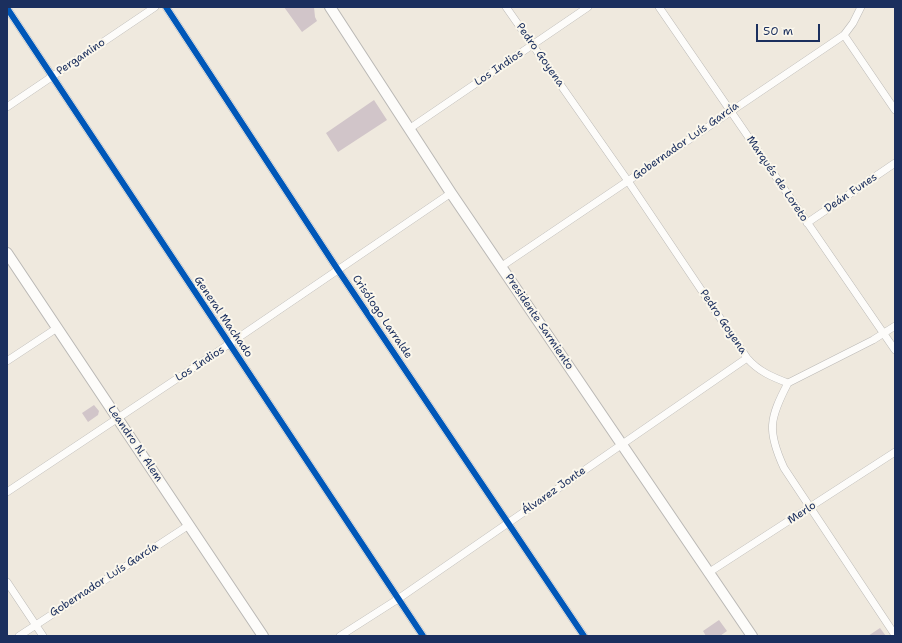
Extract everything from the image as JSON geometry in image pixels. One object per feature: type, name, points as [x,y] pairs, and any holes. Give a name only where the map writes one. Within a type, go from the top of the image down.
[{"type":"main road","name":"Presidente Sarmiento","points":[[333,8],[451,193],[752,636]]},
{"type":"main road","name":"Leandro N. Alem","points":[[7,253],[263,636]]},
{"type":"street","name":"Pergamino","points":[[7,107],[155,7]]},
{"type":"street","name":"Crisólogo Larralde","points":[[166,7],[338,270],[584,636]]},
{"type":"street","name":"Pedro Goyena","points":[[506,7],[628,181],[747,358],[753,365],[766,374],[788,383]]},
{"type":"street","name":"Los Indios","points":[[409,129],[588,7]]},
{"type":"street","name":"Marqués de Loreto","points":[[659,7],[895,350]]},
{"type":"street","name":"Gobernador Luís García","points":[[502,266],[730,110],[844,35],[853,23],[861,7]]},
{"type":"street","name":"General Machado","points":[[7,8],[423,636]]},
{"type":"street","points":[[844,35],[895,110]]},
{"type":"street","name":"Deán Funes","points":[[807,223],[895,163]]},
{"type":"street","name":"Los Indios","points":[[7,492],[229,344],[451,193]]},
{"type":"street","points":[[895,326],[884,334],[788,383],[773,416],[772,438],[784,468],[895,635]]},
{"type":"street","points":[[7,361],[58,328]]},
{"type":"street","name":"Álvarez Jonte","points":[[340,636],[508,523],[747,358]]},
{"type":"street","name":"Merlo","points":[[708,573],[895,452]]},
{"type":"street","name":"Gobernador Luís García","points":[[19,636],[189,525]]},
{"type":"street","points":[[7,582],[43,636]]},
{"type":"building","points":[[284,7],[314,7],[317,21],[302,32]]},
{"type":"building","points":[[374,100],[387,120],[338,152],[326,133]]},
{"type":"building","points":[[94,405],[99,411],[98,415],[88,422],[82,413]]},
{"type":"building","points":[[719,620],[727,631],[720,636],[706,636],[703,631]]},
{"type":"building","points":[[880,628],[886,636],[868,636]]},
{"type":"cycle path","points":[[166,7],[338,270],[584,636]]},
{"type":"cycle path","points":[[7,8],[423,636]]}]
